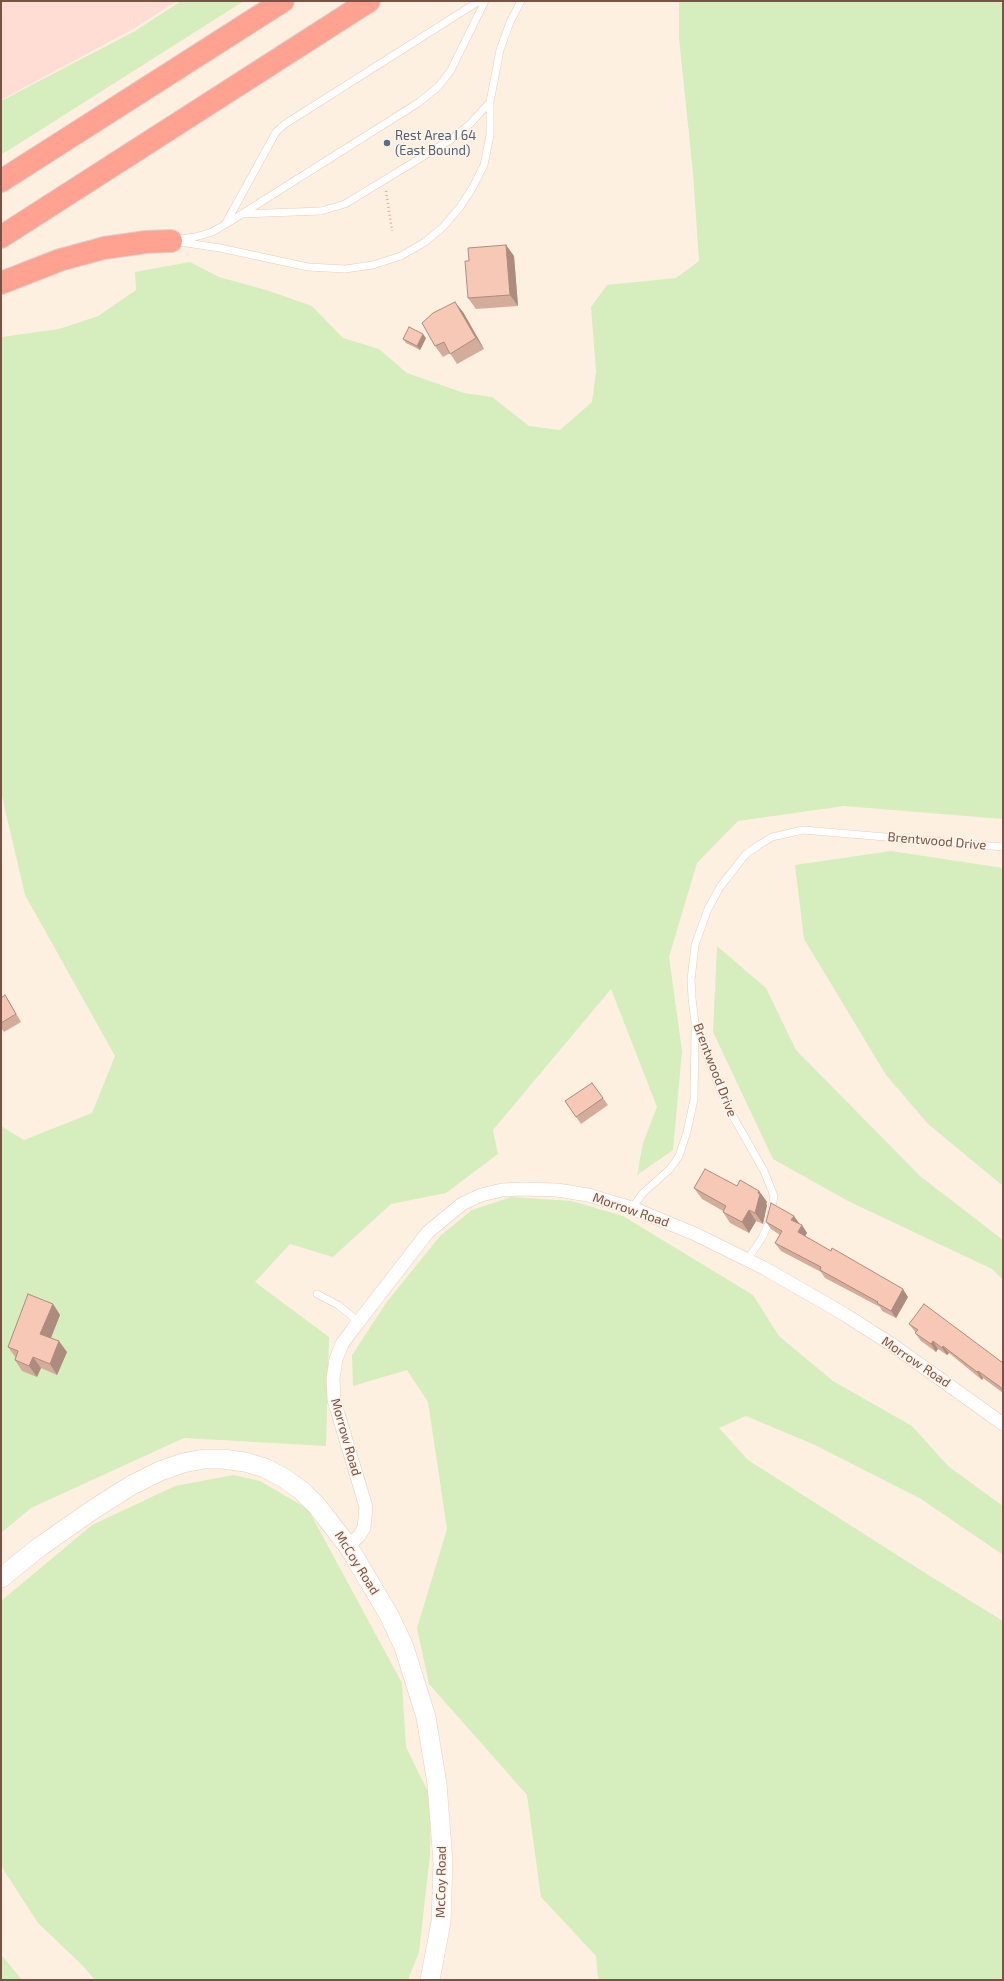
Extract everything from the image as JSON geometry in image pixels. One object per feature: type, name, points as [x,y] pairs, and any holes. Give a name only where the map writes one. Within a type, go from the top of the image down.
[{"type":"highway","points":[[1,181],[283,1]]},
{"type":"highway","points":[[1,237],[369,1]]},
{"type":"highway","points":[[1,283],[60,260],[104,248],[171,240]]},
{"type":"street","name":"Morrow Road","points":[[348,1546],[359,1536],[364,1528],[366,1507],[334,1400],[333,1378],[336,1359],[342,1344],[428,1232],[462,1204],[481,1195],[502,1190],[557,1190],[588,1195],[632,1208],[695,1234],[800,1288],[888,1342],[1003,1424]]},
{"type":"street","name":"McCoy Road","points":[[1,1578],[38,1548],[94,1509],[132,1485],[160,1471],[183,1463],[204,1459],[223,1459],[245,1462],[266,1468],[284,1478],[302,1491],[317,1506],[348,1546],[389,1615],[404,1647],[416,1683],[432,1748],[440,1813],[443,1892],[441,1922],[430,1980]]},
{"type":"lane","points":[[226,224],[276,132],[285,124],[479,1]]},
{"type":"lane","points":[[171,240],[195,237],[212,232],[418,103],[438,87],[451,70],[485,1]]},
{"type":"lane","points":[[171,240],[220,248],[308,267],[345,269],[373,265],[401,256],[426,242],[443,227],[460,207],[473,188],[484,165],[490,135],[490,102],[500,50],[510,22],[521,1]]},
{"type":"lane","points":[[242,214],[321,211],[345,204],[450,140],[469,124],[490,102]]},
{"type":"lane","name":"Brentwood Drive","points":[[747,1260],[762,1238],[770,1220],[774,1196],[764,1171],[730,1111],[706,1055],[696,1023],[691,980],[695,945],[708,909],[720,887],[746,854],[759,845],[772,838],[803,830],[823,830],[1003,847]]},
{"type":"lane","points":[[632,1208],[643,1193],[670,1169],[679,1156],[685,1138],[694,1099],[696,1023]]},
{"type":"lane","points":[[317,1294],[338,1305],[359,1322]]},
{"type":"path","points":[[386,192],[392,231]]},
{"type":"shaded area","points":[[1,1],[177,1],[133,29],[1,100]]},
{"type":"green space","points":[[181,1],[244,1],[1,155],[1,101],[135,31]]},
{"type":"green space","points":[[679,1],[1003,1],[1003,819],[844,806],[738,821],[697,863],[669,957],[682,1051],[673,1150],[637,1175],[643,1143],[657,1107],[611,989],[493,1130],[498,1154],[446,1193],[391,1204],[333,1257],[290,1244],[255,1282],[329,1337],[326,1446],[184,1438],[31,1508],[1,1533],[1,1126],[24,1140],[92,1113],[115,1056],[25,895],[1,792],[1,337],[59,329],[98,316],[136,290],[135,272],[190,262],[219,277],[266,290],[312,306],[343,338],[379,349],[407,373],[464,393],[492,397],[529,426],[560,430],[592,402],[596,371],[591,307],[607,285],[676,278],[699,261],[693,173],[679,38]]},
{"type":"green space","points":[[891,851],[1003,868],[1003,1186],[928,1124],[886,1075],[804,939],[795,865]]},
{"type":"green space","points":[[717,946],[766,988],[796,1050],[920,1176],[1003,1240],[1003,1280],[992,1269],[848,1201],[773,1159],[713,1032]]},
{"type":"green space","points":[[511,1197],[572,1201],[623,1216],[753,1295],[779,1336],[833,1381],[912,1426],[948,1466],[1003,1506],[1003,1555],[921,1499],[815,1445],[746,1416],[719,1428],[748,1460],[1003,1621],[1003,1980],[598,1980],[596,1956],[541,1897],[527,1795],[429,1684],[417,1628],[447,1529],[428,1402],[407,1370],[353,1386],[352,1355],[386,1303],[440,1236],[472,1210]]},
{"type":"green space","points":[[233,1475],[260,1481],[308,1509],[402,1683],[406,1747],[431,1798],[430,1855],[419,1952],[408,1980],[95,1980],[82,1965],[38,1923],[1,1866],[1,1601],[92,1525],[175,1486]]},
{"type":"green space","points":[[1,1954],[8,1963],[22,1980],[1,1980]]},
{"type":"building","points":[[506,245],[510,295],[468,298],[465,261],[469,261],[468,248]]},
{"type":"building","points":[[455,302],[476,338],[450,354],[444,342],[435,346],[422,323],[433,313]]},
{"type":"building","points":[[409,327],[423,334],[417,346],[403,339]]},
{"type":"building","points":[[5,995],[16,1014],[1,1023],[1,998]]},
{"type":"building","points":[[592,1083],[603,1098],[576,1117],[565,1101]]},
{"type":"building","points":[[705,1169],[737,1186],[740,1180],[759,1191],[758,1193],[760,1194],[755,1213],[749,1210],[742,1222],[723,1212],[726,1206],[694,1188]]},
{"type":"building","points":[[771,1203],[794,1216],[791,1220],[802,1225],[798,1232],[831,1251],[832,1248],[903,1289],[891,1311],[877,1303],[878,1302],[820,1270],[821,1267],[775,1243],[782,1231],[766,1222]]},
{"type":"building","points":[[28,1294],[53,1304],[40,1334],[59,1341],[50,1364],[33,1357],[29,1366],[15,1360],[18,1351],[8,1347]]},
{"type":"building","points":[[924,1304],[1003,1363],[1003,1389],[978,1371],[977,1372],[943,1346],[942,1348],[933,1341],[931,1344],[915,1333],[918,1330],[909,1324]]},
{"type":"place","name":"Rest Area I 64 (East Bound)","points":[[387,143]]}]
